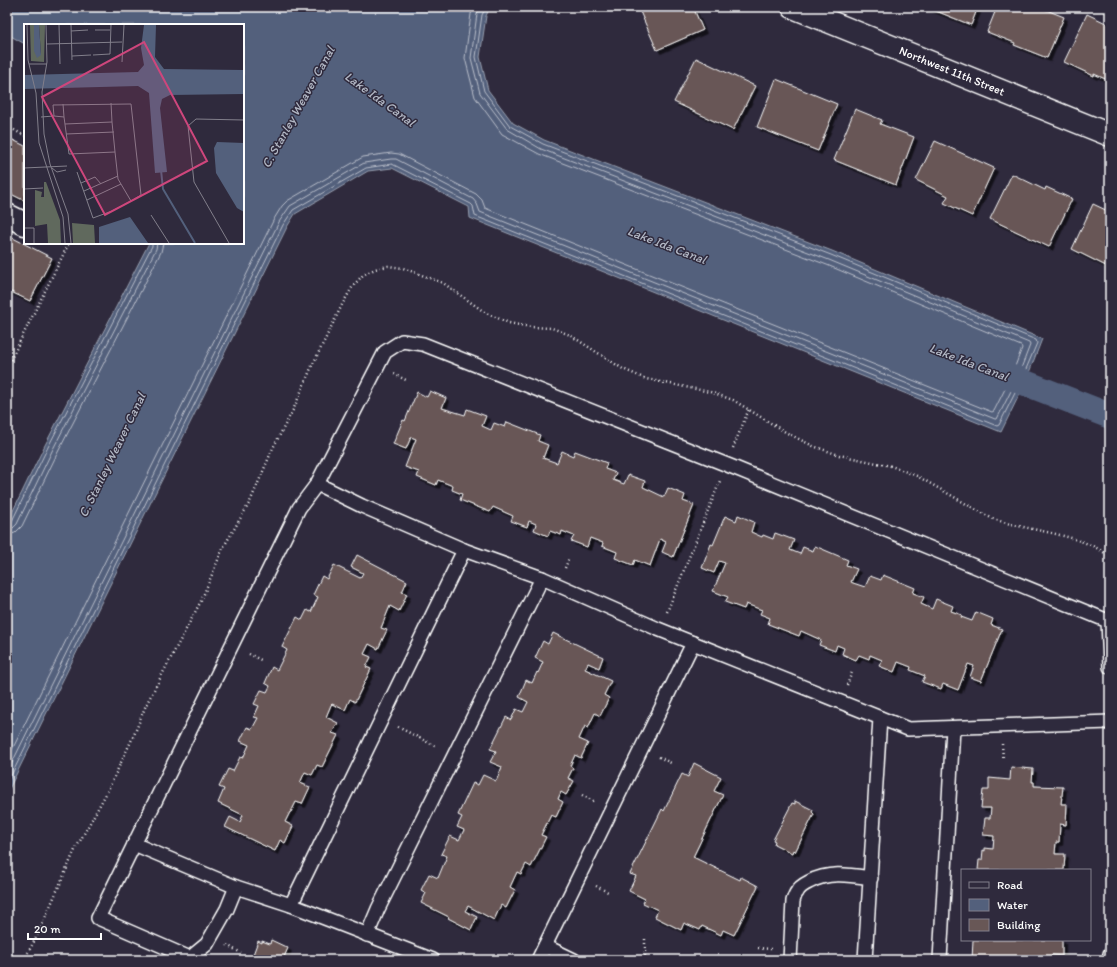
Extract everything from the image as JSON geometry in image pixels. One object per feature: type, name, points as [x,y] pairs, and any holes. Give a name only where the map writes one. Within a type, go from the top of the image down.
[{"type":"street","name":"Northwest 11th Street","points":[[793,7],[1110,135]]},
{"type":"street","points":[[7,215],[24,224]]},
{"type":"lane","points":[[236,887],[227,909],[207,944],[189,959],[98,918],[299,508],[317,484],[385,352],[402,341],[423,344],[735,468],[1108,621],[1110,667]]},
{"type":"lane","points":[[317,484],[362,506],[464,550],[542,578],[658,629],[908,729],[1110,722]]},
{"type":"lane","points":[[291,905],[464,550]]},
{"type":"lane","points":[[367,935],[378,909],[542,578]]},
{"type":"lane","points":[[538,960],[693,643]]},
{"type":"lane","points":[[865,960],[880,718]]},
{"type":"lane","points":[[940,960],[953,728]]},
{"type":"lane","points":[[134,844],[236,887],[291,905],[433,960]]},
{"type":"lane","points":[[790,960],[793,901],[797,892],[803,885],[816,878],[828,875],[871,878]]},
{"type":"lane","points":[[545,946],[574,960]]},
{"type":"lane","points":[[1109,960],[1110,954]]},
{"type":"path","points":[[7,126],[24,135]]},
{"type":"path","points":[[7,367],[68,244]]},
{"type":"path","points":[[24,960],[37,936],[75,850],[107,792],[134,735],[146,705],[201,601],[222,548],[250,502],[273,448],[294,408],[343,303],[353,286],[363,275],[375,269],[388,266],[403,268],[443,283],[486,313],[509,324],[552,328],[570,335],[622,369],[646,379],[710,392],[733,400],[787,433],[813,446],[838,455],[891,466],[917,476],[991,518],[1004,523],[1078,540],[1096,548],[1110,557]]},
{"type":"path","points":[[390,372],[408,381]]},
{"type":"path","points":[[731,452],[748,409]]},
{"type":"path","points":[[666,616],[720,480]]},
{"type":"path","points":[[244,652],[261,660]]},
{"type":"path","points":[[845,689],[852,672]]},
{"type":"path","points":[[394,725],[441,748]]},
{"type":"path","points":[[1002,740],[1003,759]]},
{"type":"path","points":[[653,754],[671,763]]},
{"type":"path","points":[[582,795],[599,804]]},
{"type":"path","points":[[591,884],[608,892]]},
{"type":"path","points":[[645,938],[645,960]]},
{"type":"path","points":[[224,944],[241,953]]},
{"type":"path","points":[[758,948],[777,949]]},
{"type":"water","name":"C. Stanley Weaver Canal","points":[[7,7],[490,7],[486,16],[480,57],[488,90],[513,123],[544,140],[832,251],[1042,339],[1025,383],[1001,432],[470,218],[469,207],[392,168],[368,171],[295,214],[287,227],[7,793],[7,523],[44,447],[148,244],[244,244],[244,24],[24,24],[24,43],[7,34]]},
{"type":"building","points":[[638,7],[693,7],[703,30],[657,50]]},
{"type":"building","points":[[926,7],[978,7],[971,25]]},
{"type":"building","points":[[997,7],[1039,7],[1064,17],[1047,58],[987,32]]},
{"type":"building","points":[[1087,14],[1110,25],[1110,81],[1094,74],[1094,76],[1064,62]]},
{"type":"building","points":[[696,58],[755,86],[733,130],[674,102]]},
{"type":"building","points":[[776,79],[837,104],[818,151],[757,127]]},
{"type":"building","points":[[855,109],[882,120],[880,124],[914,137],[896,185],[834,160]]},
{"type":"building","points":[[7,137],[24,146],[24,200],[7,192]]},
{"type":"building","points":[[935,141],[994,168],[972,216],[944,203],[948,196],[916,180]]},
{"type":"building","points":[[1012,174],[1045,190],[1046,187],[1072,199],[1049,247],[990,219]]},
{"type":"building","points":[[1093,204],[1110,212],[1110,268],[1072,249]]},
{"type":"building","points":[[7,235],[52,258],[30,301],[7,290]]},
{"type":"building","points":[[430,391],[446,398],[442,408],[465,415],[467,409],[486,416],[482,426],[491,430],[494,423],[505,427],[507,422],[540,435],[538,441],[548,445],[543,458],[557,463],[562,451],[573,456],[575,451],[607,463],[605,469],[616,473],[613,480],[624,484],[628,475],[645,481],[643,487],[664,497],[668,488],[685,495],[683,501],[694,505],[673,557],[662,552],[666,542],[660,539],[650,566],[635,560],[633,565],[615,558],[617,552],[602,546],[603,543],[590,538],[587,547],[571,541],[574,536],[562,531],[561,535],[550,531],[548,536],[534,530],[536,524],[529,521],[527,527],[511,521],[513,516],[493,507],[490,512],[460,500],[462,494],[452,490],[453,486],[438,480],[436,485],[417,477],[419,472],[405,467],[416,439],[411,437],[406,449],[393,444],[403,420],[405,421],[417,392],[427,397]]},
{"type":"building","points":[[738,515],[754,522],[751,532],[762,537],[763,535],[773,539],[775,533],[794,540],[790,550],[800,554],[803,547],[813,551],[815,546],[848,560],[846,565],[857,569],[851,582],[853,583],[865,587],[870,576],[881,580],[883,575],[915,588],[913,593],[924,597],[921,604],[932,609],[936,599],[953,606],[951,611],[972,621],[976,612],[993,619],[991,625],[1002,629],[981,681],[970,677],[974,666],[968,664],[958,690],[943,684],[941,689],[922,682],[925,676],[910,670],[911,667],[898,662],[894,672],[879,666],[882,660],[870,655],[869,659],[859,655],[856,660],[842,654],[844,648],[837,645],[835,651],[819,645],[821,640],[801,631],[799,636],[768,624],[770,618],[760,614],[762,610],[746,604],[744,609],[725,602],[728,597],[713,591],[725,563],[719,561],[714,573],[702,568],[711,544],[713,545],[725,516],[736,521]]},
{"type":"building","points":[[357,555],[407,581],[402,592],[407,594],[399,611],[390,606],[381,628],[387,630],[378,649],[369,644],[364,654],[371,657],[366,667],[371,669],[355,702],[350,699],[345,710],[332,704],[331,705],[326,717],[338,723],[332,733],[338,735],[322,767],[317,765],[312,775],[305,772],[300,783],[310,787],[302,804],[296,802],[290,812],[285,822],[293,826],[285,843],[280,840],[275,851],[225,827],[230,817],[240,822],[243,815],[218,803],[224,789],[219,787],[228,769],[233,771],[240,757],[243,758],[249,745],[240,741],[247,727],[252,729],[258,718],[254,717],[259,706],[254,704],[261,690],[267,692],[270,686],[265,683],[272,667],[277,670],[287,650],[282,647],[297,617],[302,620],[307,610],[311,612],[318,597],[313,595],[322,576],[327,579],[334,565],[360,578],[363,573],[351,567]]},
{"type":"building","points":[[553,633],[603,657],[599,668],[588,663],[585,669],[611,681],[604,695],[609,698],[600,716],[595,713],[588,728],[585,726],[579,739],[588,743],[581,758],[575,755],[570,766],[573,768],[568,778],[574,781],[566,795],[561,792],[558,799],[563,802],[556,817],[551,815],[541,835],[546,837],[531,867],[526,864],[521,874],[517,872],[510,887],[515,890],[506,908],[501,905],[494,920],[468,906],[465,911],[477,917],[471,930],[421,903],[426,893],[421,890],[429,874],[438,878],[447,856],[441,854],[450,836],[459,840],[464,830],[457,827],[462,817],[458,815],[473,783],[478,785],[483,775],[496,781],[502,767],[490,762],[496,751],[490,749],[506,717],[511,720],[516,709],[523,712],[528,702],[519,697],[526,680],[532,683],[537,672],[538,673],[543,662],[535,658],[543,641],[548,644]]},
{"type":"building","points":[[694,763],[721,777],[714,791],[723,795],[693,857],[740,880],[741,877],[758,886],[734,935],[723,930],[721,935],[702,926],[700,930],[684,923],[681,930],[655,917],[658,910],[643,903],[645,899],[629,891],[636,876],[630,874],[662,809],[664,811],[682,774],[688,777]]},
{"type":"building","points":[[1011,767],[1033,769],[1032,782],[1034,782],[1034,786],[1063,787],[1061,804],[1067,804],[1066,825],[1060,824],[1059,842],[1056,842],[1055,854],[1065,854],[1064,869],[978,869],[979,860],[982,860],[983,850],[985,851],[985,848],[993,849],[994,836],[983,835],[985,818],[990,818],[991,808],[981,808],[983,790],[989,790],[989,778],[1010,780]]},
{"type":"building","points":[[795,801],[813,810],[812,812],[814,814],[795,852],[793,850],[792,853],[774,844],[775,841],[773,840],[792,803],[795,804]]},
{"type":"building","points":[[271,940],[288,948],[284,957],[292,960],[251,960],[258,941],[270,944]]},
{"type":"building","points":[[973,941],[1062,941],[1062,956],[1051,955],[1051,960],[972,960]]},
{"type":"waterway","name":"Lake Ida Canal","points":[[992,370],[1110,416]]}]
